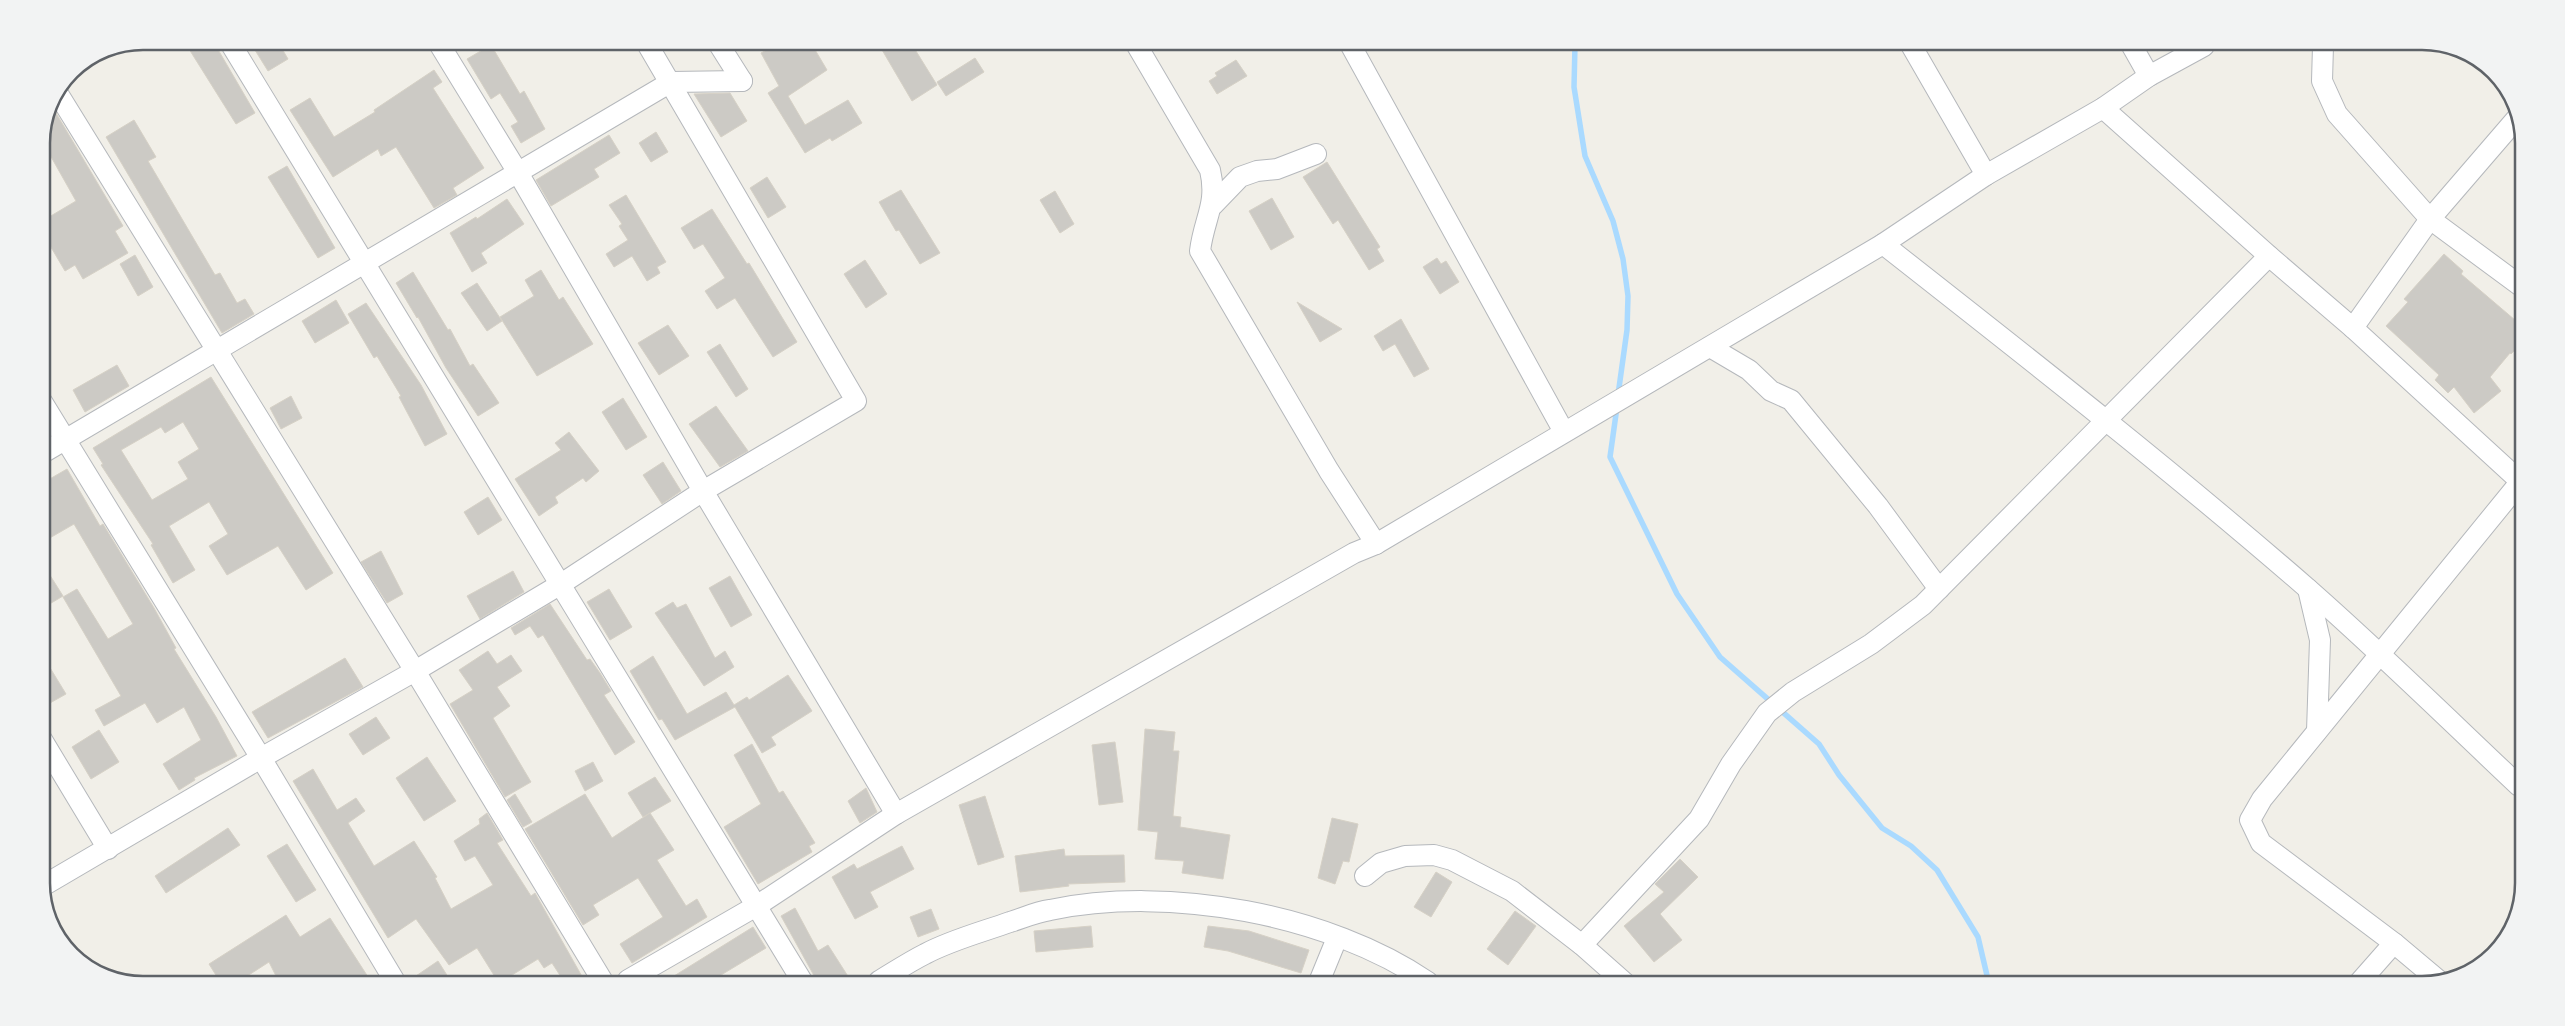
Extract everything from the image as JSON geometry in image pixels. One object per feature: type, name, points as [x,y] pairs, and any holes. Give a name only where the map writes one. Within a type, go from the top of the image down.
[{"type":"street","points":[[234,50],[363,264],[758,905],[799,976]]},
{"type":"street","points":[[443,50],[517,171],[703,491],[896,814]]},
{"type":"street","points":[[50,882],[261,758],[415,671],[561,584],[703,491],[856,401],[651,50]]},
{"type":"street","points":[[50,449],[216,349],[670,82],[742,81],[722,50]]},
{"type":"street","points":[[1140,50],[1210,170],[1214,188],[1213,205],[1203,228],[1200,251],[1329,471],[1376,544]]},
{"type":"street","points":[[1353,50],[1564,432]]},
{"type":"street","points":[[1914,50],[1986,175]]},
{"type":"street","points":[[2134,50],[2149,76]]},
{"type":"street","points":[[635,976],[758,905],[896,814],[1354,553],[1376,544],[1710,347],[1883,244],[1986,175],[2103,108],[2149,76],[2197,50]]},
{"type":"street","points":[[2322,50],[2322,81],[2337,114],[2430,219],[2515,282]]},
{"type":"street","points":[[61,98],[415,671],[600,976]]},
{"type":"street","points":[[2103,108],[2353,328],[2515,476]]},
{"type":"street","points":[[2353,328],[2430,219],[2513,123]]},
{"type":"street","points":[[1213,205],[1240,177],[1257,171],[1277,169],[1316,154]]},
{"type":"street","points":[[1883,244],[2106,419],[2308,589],[2380,653],[2515,782]]},
{"type":"street","points":[[1582,945],[1699,819],[1731,764],[1767,713],[1793,692],[1871,644],[1939,589],[2269,256]]},
{"type":"street","points":[[1710,347],[1750,370],[1771,391],[1791,400],[1878,506],[1939,589]]},
{"type":"street","points":[[50,414],[261,758],[392,976]]},
{"type":"street","points":[[2432,975],[2394,943],[2261,843],[2253,831],[2250,820],[2255,810],[2317,731],[2515,489]]},
{"type":"street","points":[[2308,589],[2320,640],[2317,731]]},
{"type":"street","points":[[50,751],[108,849]]},
{"type":"street","points":[[1365,876],[1381,863],[1405,856],[1434,855],[1452,860],[1512,891],[1582,945],[1617,976]]},
{"type":"street","points":[[887,976],[926,953],[985,930],[1048,910],[1103,902],[1171,903],[1245,909],[1290,921],[1337,938],[1401,964],[1419,976]]},
{"type":"street","points":[[1321,976],[1337,938]]},
{"type":"street","points":[[2365,976],[2394,943]]},
{"type":"building","points":[[190,50],[218,50],[255,113],[236,124]]},
{"type":"building","points":[[255,50],[283,50],[288,59],[268,71]]},
{"type":"building","points":[[482,50],[494,50],[520,94],[524,91],[545,129],[521,143],[511,126],[518,122],[500,93],[491,99],[467,59]]},
{"type":"building","points":[[766,50],[815,50],[827,70],[788,96],[805,125],[848,100],[862,123],[832,141],[830,138],[805,153],[768,93],[779,86],[761,53]]},
{"type":"building","points":[[882,50],[915,50],[937,85],[912,101]]},
{"type":"building","points":[[975,58],[984,72],[946,96],[937,82]]},
{"type":"building","points":[[1236,60],[1247,76],[1217,94],[1209,81],[1217,76],[1215,73]]},
{"type":"building","points":[[434,70],[442,82],[433,88],[484,168],[453,188],[457,195],[434,208],[396,147],[381,156],[378,149],[333,177],[290,110],[310,98],[334,137],[375,112],[374,110]]},
{"type":"building","points":[[730,93],[747,121],[721,137],[694,94]]},
{"type":"building","points":[[55,112],[123,226],[115,231],[128,253],[83,279],[75,265],[65,271],[50,246],[50,216],[76,201],[50,155],[51,131]]},
{"type":"building","points":[[134,120],[156,157],[148,161],[215,275],[220,273],[237,303],[245,299],[254,314],[222,333],[106,137]]},
{"type":"building","points":[[656,132],[668,152],[651,162],[639,143]]},
{"type":"building","points":[[609,135],[620,153],[594,169],[599,177],[551,206],[536,180]]},
{"type":"building","points":[[1327,162],[1380,247],[1377,249],[1384,261],[1369,270],[1338,220],[1333,224],[1303,177]]},
{"type":"building","points":[[287,166],[335,248],[318,258],[268,177]]},
{"type":"building","points":[[767,177],[786,207],[768,218],[750,188]]},
{"type":"building","points":[[901,190],[940,253],[920,264],[899,230],[896,231],[879,202]]},
{"type":"building","points":[[1055,191],[1074,224],[1060,233],[1040,200]]},
{"type":"building","points":[[626,195],[666,262],[657,267],[660,273],[647,281],[632,256],[614,267],[606,254],[628,240],[619,226],[622,224],[609,205]]},
{"type":"building","points":[[1272,198],[1294,237],[1271,250],[1249,211]]},
{"type":"building","points":[[507,199],[524,224],[481,253],[487,263],[472,272],[450,233],[476,217],[477,219]]},
{"type":"building","points":[[712,209],[747,264],[749,263],[797,342],[773,357],[735,298],[717,309],[705,291],[725,278],[703,244],[694,249],[681,228]]},
{"type":"building","points":[[2444,254],[2463,271],[2461,274],[2515,320],[2515,350],[2510,353],[2490,377],[2501,391],[2474,413],[2454,387],[2448,393],[2435,380],[2439,375],[2386,326],[2408,302],[2404,299]]},
{"type":"building","points":[[135,255],[153,287],[138,296],[120,264]]},
{"type":"building","points":[[1437,258],[1441,264],[1446,261],[1459,282],[1440,294],[1423,267]]},
{"type":"building","points":[[865,260],[887,294],[866,308],[844,274]]},
{"type":"building","points":[[541,270],[559,300],[563,297],[593,344],[537,376],[500,317],[534,296],[525,280]]},
{"type":"building","points":[[413,272],[448,330],[450,329],[470,366],[473,364],[499,403],[478,416],[446,368],[418,317],[396,283]]},
{"type":"building","points":[[477,283],[502,321],[487,331],[461,293]]},
{"type":"building","points":[[336,300],[349,323],[315,343],[302,321]]},
{"type":"building","points":[[1297,302],[1342,329],[1320,342]]},
{"type":"building","points":[[366,303],[421,385],[447,434],[425,446],[399,397],[401,396],[377,356],[374,358],[348,314]]},
{"type":"building","points":[[1401,319],[1429,369],[1414,377],[1395,344],[1383,351],[1374,336]]},
{"type":"building","points":[[668,325],[689,356],[659,375],[638,343]]},
{"type":"building","points":[[720,344],[748,389],[736,397],[707,352]]},
{"type":"building","points":[[117,365],[129,386],[85,412],[73,390]]},
{"type":"building","points":[[211,377],[333,573],[306,590],[278,546],[227,575],[209,546],[228,534],[209,502],[169,526],[195,570],[173,583],[151,545],[153,544],[101,465],[103,464],[93,448]],"holes":[[[183,422],[199,449],[178,462],[188,479],[152,500],[121,450],[161,427],[165,433]]]},
{"type":"building","points":[[291,396],[302,418],[281,429],[270,408]]},
{"type":"building","points":[[623,398],[647,437],[626,450],[602,412]]},
{"type":"building","points":[[716,406],[748,451],[720,467],[689,424]]},
{"type":"building","points":[[569,432],[599,471],[586,482],[583,478],[555,497],[558,503],[539,516],[515,479],[561,450],[555,443]]},
{"type":"building","points":[[663,462],[681,491],[662,504],[643,475]]},
{"type":"building","points":[[67,469],[100,526],[103,524],[154,608],[176,648],[174,649],[216,717],[237,756],[194,778],[195,780],[179,790],[163,764],[201,740],[184,707],[157,723],[145,703],[104,726],[95,710],[121,696],[63,597],[77,589],[108,639],[133,624],[74,524],[50,538],[50,479]]},
{"type":"building","points":[[488,497],[502,520],[478,535],[464,512]]},
{"type":"building","points":[[381,551],[403,594],[387,603],[361,562]]},
{"type":"building","points":[[513,571],[524,592],[480,619],[467,596]]},
{"type":"building","points":[[50,575],[63,596],[50,604]]},
{"type":"building","points":[[730,576],[752,615],[731,627],[709,588]]},
{"type":"building","points":[[609,589],[632,627],[610,640],[587,602]]},
{"type":"building","points":[[673,602],[677,608],[686,604],[715,658],[725,651],[734,667],[704,686],[655,613]]},
{"type":"building","points":[[550,604],[587,660],[590,659],[600,673],[611,691],[604,695],[635,742],[615,755],[543,635],[538,638],[530,626],[515,635],[511,628]]},
{"type":"building","points":[[488,651],[497,664],[511,655],[522,671],[497,687],[510,706],[493,718],[531,782],[505,797],[450,704],[473,690],[459,670]]},
{"type":"building","points":[[653,656],[687,714],[726,692],[734,705],[747,697],[749,700],[788,675],[812,711],[771,737],[776,745],[762,753],[735,707],[675,740],[662,719],[659,720],[630,671]]},
{"type":"building","points":[[345,658],[363,687],[268,738],[252,712]]},
{"type":"building","points":[[50,668],[66,694],[50,703]]},
{"type":"building","points":[[376,717],[390,738],[363,755],[349,734]]},
{"type":"building","points":[[1145,729],[1175,732],[1173,751],[1179,751],[1173,816],[1181,817],[1180,827],[1230,835],[1223,879],[1182,873],[1184,861],[1155,859],[1158,832],[1138,830]]},
{"type":"building","points":[[99,730],[119,762],[91,779],[72,747]]},
{"type":"building","points":[[1115,742],[1123,802],[1099,805],[1092,745]]},
{"type":"building","points":[[752,744],[779,793],[783,791],[815,843],[809,846],[812,852],[758,884],[724,827],[761,804],[734,755]]},
{"type":"building","points":[[427,757],[456,801],[424,821],[396,778]]},
{"type":"building","points":[[593,762],[603,781],[585,791],[575,771]]},
{"type":"building","points":[[313,769],[337,810],[356,798],[365,811],[348,823],[374,866],[414,841],[437,877],[435,878],[451,909],[493,885],[475,856],[465,861],[454,841],[480,824],[479,819],[487,813],[503,840],[497,843],[531,896],[535,893],[582,976],[560,976],[552,963],[544,968],[538,959],[510,976],[494,976],[477,948],[449,965],[416,919],[388,938],[293,781]]},
{"type":"building","points":[[655,777],[671,801],[643,817],[628,793]]},
{"type":"building","points":[[866,788],[877,812],[860,823],[848,801]]},
{"type":"building","points":[[515,794],[532,822],[523,827],[507,800]]},
{"type":"building","points":[[585,794],[612,838],[650,813],[674,850],[657,860],[686,906],[697,899],[707,917],[632,963],[620,944],[663,917],[638,878],[593,905],[599,915],[583,925],[525,829]]},
{"type":"building","points":[[985,796],[1004,857],[978,865],[959,805]]},
{"type":"building","points":[[1332,818],[1358,824],[1349,862],[1343,861],[1335,884],[1318,878]]},
{"type":"building","points":[[228,828],[240,845],[166,893],[155,876]]},
{"type":"building","points":[[287,844],[316,890],[296,902],[267,856]]},
{"type":"building","points":[[902,846],[914,869],[870,892],[878,907],[855,919],[832,877],[854,864],[857,869]]},
{"type":"building","points":[[1064,849],[1065,856],[1124,855],[1125,882],[1068,884],[1069,886],[1020,892],[1015,856]]},
{"type":"building","points":[[1680,859],[1698,877],[1660,914],[1682,940],[1654,962],[1624,926],[1664,892],[1655,884]]},
{"type":"building","points":[[1436,872],[1452,882],[1431,917],[1414,907]]},
{"type":"building","points":[[795,908],[818,951],[828,945],[848,976],[814,976],[781,916]]},
{"type":"building","points":[[931,909],[939,929],[918,937],[910,917]]},
{"type":"building","points":[[1515,911],[1536,926],[1508,965],[1487,949]]},
{"type":"building","points":[[286,915],[300,937],[330,918],[367,976],[276,976],[269,962],[247,976],[216,976],[209,964]]},
{"type":"building","points":[[1091,926],[1093,947],[1036,952],[1034,931]]},
{"type":"building","points":[[1208,926],[1249,931],[1309,950],[1301,973],[1228,951],[1204,947]]},
{"type":"building","points":[[753,927],[766,948],[719,976],[674,976]]},
{"type":"building","points":[[438,961],[447,976],[416,976]]},
{"type":"waterway","points":[[1575,50],[1574,87],[1585,156],[1613,221],[1623,259],[1628,296],[1627,330],[1618,395]]},
{"type":"waterway","points":[[1617,407],[1610,457],[1677,594],[1720,657],[1819,744],[1839,775],[1882,828],[1911,846],[1937,870],[1978,937],[1987,976]]}]
